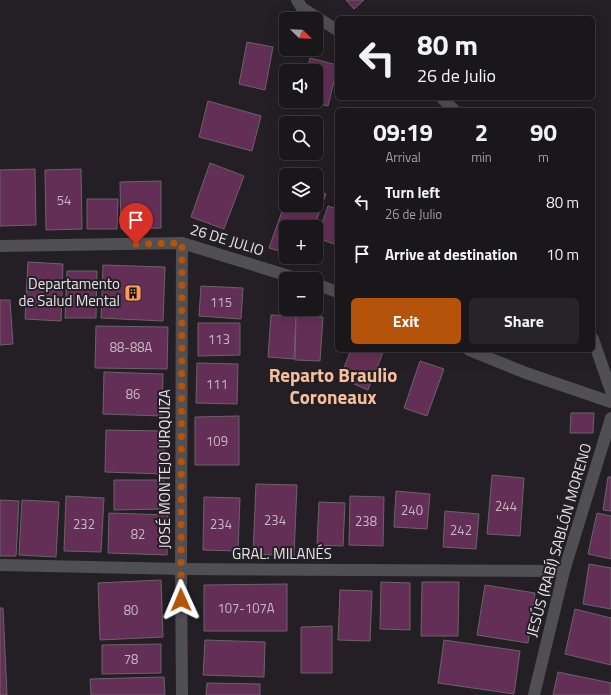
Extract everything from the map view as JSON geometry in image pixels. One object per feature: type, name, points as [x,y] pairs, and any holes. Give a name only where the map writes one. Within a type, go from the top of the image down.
[{"type":"street","points":[[297,0],[302,8],[335,29]]},
{"type":"street","points":[[444,100],[452,108]]},
{"type":"street","name":"26 DE JULIO","points":[[0,246],[182,243],[279,273]]},
{"type":"street","name":"JOSÉ MONTEJO URQUIZA","points":[[182,243],[182,695]]},
{"type":"street","points":[[323,287],[335,291]]},
{"type":"street","points":[[595,345],[611,391]]},
{"type":"street","points":[[474,352],[526,373],[611,402]]},
{"type":"street","name":"JESÚS (RABÍ) SABLÓN MORENO","points":[[534,695],[564,571],[611,418]]},
{"type":"street","name":"GRAL. MILANÉS","points":[[0,565],[181,569],[564,571]]},
{"type":"building","points":[[346,0],[364,0],[354,9]]},
{"type":"building","points":[[247,42],[273,47],[265,90],[239,84]]},
{"type":"building","points":[[310,58],[335,64],[335,77],[328,106],[323,105],[323,64],[309,64]]},
{"type":"building","points":[[208,101],[261,116],[252,151],[199,137]]},
{"type":"building","points":[[210,163],[244,176],[224,229],[191,217]]},
{"type":"building","points":[[35,169],[36,225],[0,226],[0,170]]},
{"type":"building","points":[[81,169],[82,229],[46,230],[45,170]]},
{"type":"building","points":[[161,181],[161,228],[121,229],[120,182]]},
{"type":"building","points":[[323,193],[326,194],[323,202]]},
{"type":"building","points":[[87,199],[118,199],[117,229],[87,229]]},
{"type":"building","points":[[328,206],[335,208],[335,244],[323,240],[323,221]]},
{"type":"building","points":[[282,212],[319,212],[317,220],[279,220],[279,251],[269,248]]},
{"type":"building","points":[[28,262],[63,264],[61,321],[25,319]]},
{"type":"building","name":"Departamento de Salud Mental","points":[[103,265],[165,267],[163,321],[101,318]]},
{"type":"building","points":[[67,271],[97,271],[96,318],[65,318]]},
{"type":"building","points":[[201,286],[243,288],[241,319],[199,316]]},
{"type":"building","points":[[0,300],[10,300],[13,344],[0,345]]},
{"type":"building","points":[[271,315],[296,316],[294,359],[268,357]]},
{"type":"building","points":[[296,316],[323,317],[320,361],[295,360]]},
{"type":"building","points":[[198,323],[240,323],[240,355],[198,356]]},
{"type":"building","points":[[96,326],[168,327],[167,369],[95,368]]},
{"type":"building","points":[[350,352],[383,352],[368,390],[340,378]]},
{"type":"building","points":[[420,361],[444,369],[427,416],[404,408]]},
{"type":"building","points":[[197,363],[238,364],[237,404],[196,403]]},
{"type":"building","points":[[104,372],[163,374],[162,416],[103,414]]},
{"type":"building","points":[[571,413],[594,413],[593,433],[570,433]]},
{"type":"building","points":[[239,416],[239,465],[195,465],[195,417]]},
{"type":"building","points":[[106,430],[165,431],[163,474],[105,472]]},
{"type":"building","points":[[492,475],[524,478],[520,536],[487,534]]},
{"type":"building","points":[[608,477],[611,477],[611,511],[603,510]]},
{"type":"building","points":[[114,480],[164,480],[165,509],[114,510]]},
{"type":"building","points":[[256,484],[297,485],[294,556],[253,554]]},
{"type":"building","points":[[396,491],[430,494],[427,529],[394,527]]},
{"type":"building","points":[[66,496],[104,498],[101,552],[64,551]]},
{"type":"building","points":[[350,496],[384,497],[383,546],[349,545]]},
{"type":"building","points":[[204,497],[240,498],[238,551],[203,550]]},
{"type":"building","points":[[0,500],[19,501],[16,556],[0,556]]},
{"type":"building","points":[[22,500],[59,502],[56,557],[19,555]]},
{"type":"building","points":[[319,502],[345,503],[343,546],[317,545]]},
{"type":"building","points":[[445,511],[479,514],[476,549],[443,547]]},
{"type":"building","points":[[109,513],[168,515],[167,555],[108,553]]},
{"type":"building","points":[[597,513],[611,516],[611,559],[588,554]]},
{"type":"building","points":[[589,564],[611,568],[611,609],[583,604]]},
{"type":"building","points":[[161,580],[163,637],[100,640],[98,583]]},
{"type":"building","points":[[381,582],[410,583],[410,630],[380,629]]},
{"type":"building","points":[[422,582],[459,582],[458,636],[421,636]]},
{"type":"building","points":[[287,584],[287,631],[204,631],[204,585]]},
{"type":"building","points":[[485,585],[535,593],[528,643],[477,635]]},
{"type":"building","points":[[340,590],[372,591],[370,641],[338,640]]},
{"type":"building","points":[[0,608],[3,608],[7,695],[0,695]]},
{"type":"building","points":[[575,609],[611,618],[611,665],[565,654]]},
{"type":"building","points":[[332,626],[332,673],[301,673],[301,627]]},
{"type":"building","points":[[205,640],[265,642],[264,677],[203,675]]},
{"type":"building","points":[[444,640],[520,651],[514,694],[438,683]]},
{"type":"building","points":[[161,644],[161,673],[102,674],[102,645]]},
{"type":"building","points":[[558,672],[611,683],[611,695],[553,695]]},
{"type":"building","points":[[164,677],[165,695],[91,695],[90,679]]},
{"type":"building","points":[[207,683],[260,684],[260,695],[206,695]]},
{"type":"place","name":"Departamento de Salud Mental","points":[[133,293]]},
{"type":"district","name":"Reparto Braulio Coroneaux","points":[[333,386]]},
{"type":"route","points":[[136,244],[182,243],[181,600]]}]
